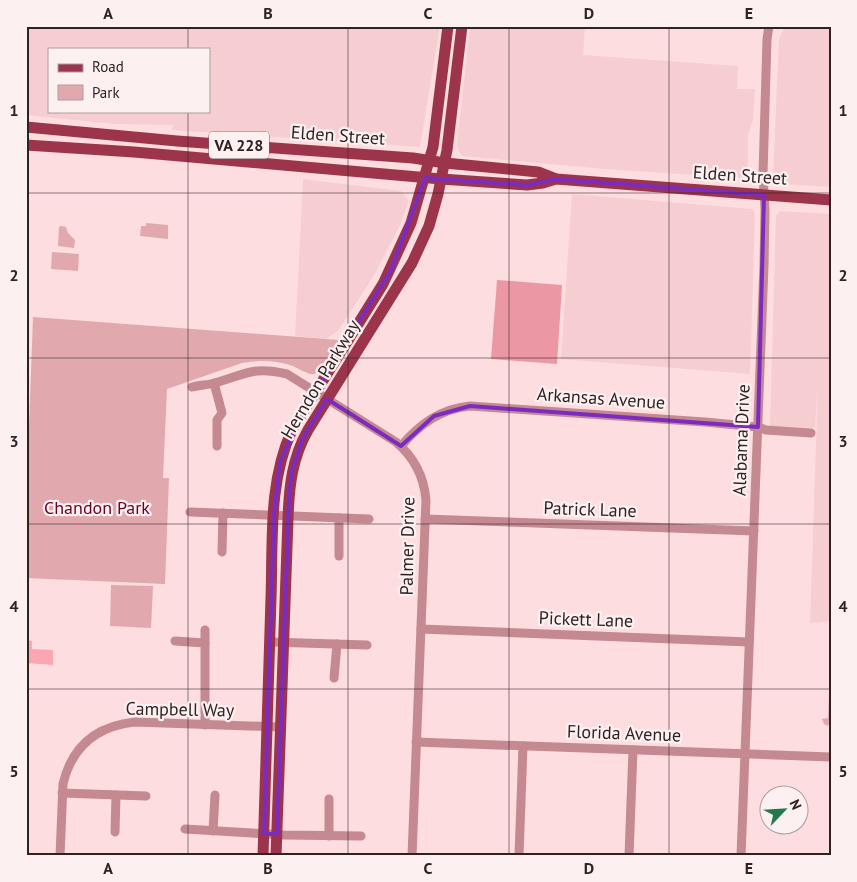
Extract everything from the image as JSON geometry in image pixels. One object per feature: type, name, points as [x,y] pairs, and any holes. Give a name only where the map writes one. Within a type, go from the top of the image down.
[{"type":"main road","name":"Herndon Parkway","points":[[263,856],[274,514],[278,472],[284,451],[297,422],[391,270],[411,223],[433,147],[448,26]]},
{"type":"main road","name":"Herndon Parkway","points":[[276,856],[288,515],[292,470],[303,438],[419,250],[434,213],[445,163],[462,26]]},
{"type":"main road","name":"Elden Street","points":[[26,127],[413,158],[538,172],[556,179],[831,200]]},
{"type":"main road","name":"Elden Street","points":[[26,146],[244,161],[441,180],[527,185],[556,179]]},
{"type":"street","name":"Alabama Drive","points":[[741,856],[764,266],[767,39],[769,26]]},
{"type":"street","name":"Palmer Drive","points":[[192,387],[214,383],[240,373],[264,370],[287,374],[401,446],[412,459],[422,479],[426,500],[412,856]]},
{"type":"street","points":[[214,383],[222,413],[217,420],[217,446]]},
{"type":"street","name":"Arkansas Avenue","points":[[401,446],[414,430],[434,416],[452,409],[470,406],[758,427],[766,430],[811,433]]},
{"type":"street","points":[[190,512],[274,514],[369,520]]},
{"type":"street","points":[[222,552],[223,513]]},
{"type":"street","points":[[339,518],[339,556]]},
{"type":"street","name":"Patrick Lane","points":[[425,519],[754,531]]},
{"type":"street","name":"Pickett Lane","points":[[421,629],[749,642]]},
{"type":"street","points":[[205,630],[205,725]]},
{"type":"street","points":[[175,641],[205,643]]},
{"type":"street","points":[[270,642],[367,645]]},
{"type":"street","points":[[334,678],[336,644]]},
{"type":"street","name":"Campbell Way","points":[[60,856],[62,793],[66,773],[76,754],[92,737],[102,730],[112,726],[135,722],[280,727]]},
{"type":"street","name":"Florida Avenue","points":[[416,742],[831,757]]},
{"type":"street","points":[[519,856],[523,746]]},
{"type":"street","points":[[629,856],[633,750]]},
{"type":"street","points":[[62,793],[146,796]]},
{"type":"street","points":[[115,832],[116,795]]},
{"type":"street","points":[[213,831],[215,795]]},
{"type":"street","points":[[329,799],[329,836]]},
{"type":"street","points":[[185,829],[264,834],[361,836]]},
{"type":"highlighted area","points":[[425,178],[527,185],[556,179],[764,195],[758,427],[470,406],[434,416],[401,446],[327,399],[303,438],[292,470],[289,497],[277,834],[264,834],[274,514],[280,462],[302,413],[391,270]]},
{"type":"shaded area","points":[[26,26],[440,26],[420,147],[172,130],[173,125],[115,124],[26,115]]},
{"type":"shaded area","points":[[470,26],[585,26],[583,55],[738,66],[737,89],[755,89],[753,120],[748,135],[748,170],[746,175],[740,178],[604,169],[462,156],[457,145]]},
{"type":"shaded area","points":[[785,26],[831,27],[831,187],[780,184],[773,177],[779,39]]},
{"type":"shaded area","points":[[303,179],[401,191],[409,201],[400,225],[374,275],[339,330],[326,339],[295,336]]},
{"type":"shaded area","points":[[572,194],[753,209],[755,216],[750,374],[561,359]]},
{"type":"shaded area","points":[[780,211],[831,214],[831,621],[810,623],[818,384],[815,428],[770,426],[776,216]]},
{"type":"shaded area","points":[[497,280],[562,285],[557,364],[491,359]]},
{"type":"shaded area","points":[[26,640],[32,641],[32,649],[53,650],[53,665],[26,663]]},
{"type":"green space","points":[[146,223],[168,225],[168,239],[140,236],[141,226],[146,226]]},
{"type":"green space","points":[[59,227],[66,227],[68,233],[75,240],[74,248],[58,246]]},
{"type":"green space","points":[[52,252],[79,254],[78,271],[51,269]]},
{"type":"green space","name":"Chandon Park","points":[[33,317],[339,340],[321,370],[314,374],[280,363],[255,361],[242,363],[167,389],[163,478],[169,478],[165,584],[26,578],[26,512]]},
{"type":"green space","points":[[111,585],[153,586],[151,628],[110,626]]},
{"type":"green space","points":[[831,650],[831,719],[828,726],[824,724],[822,719],[828,718]]}]
